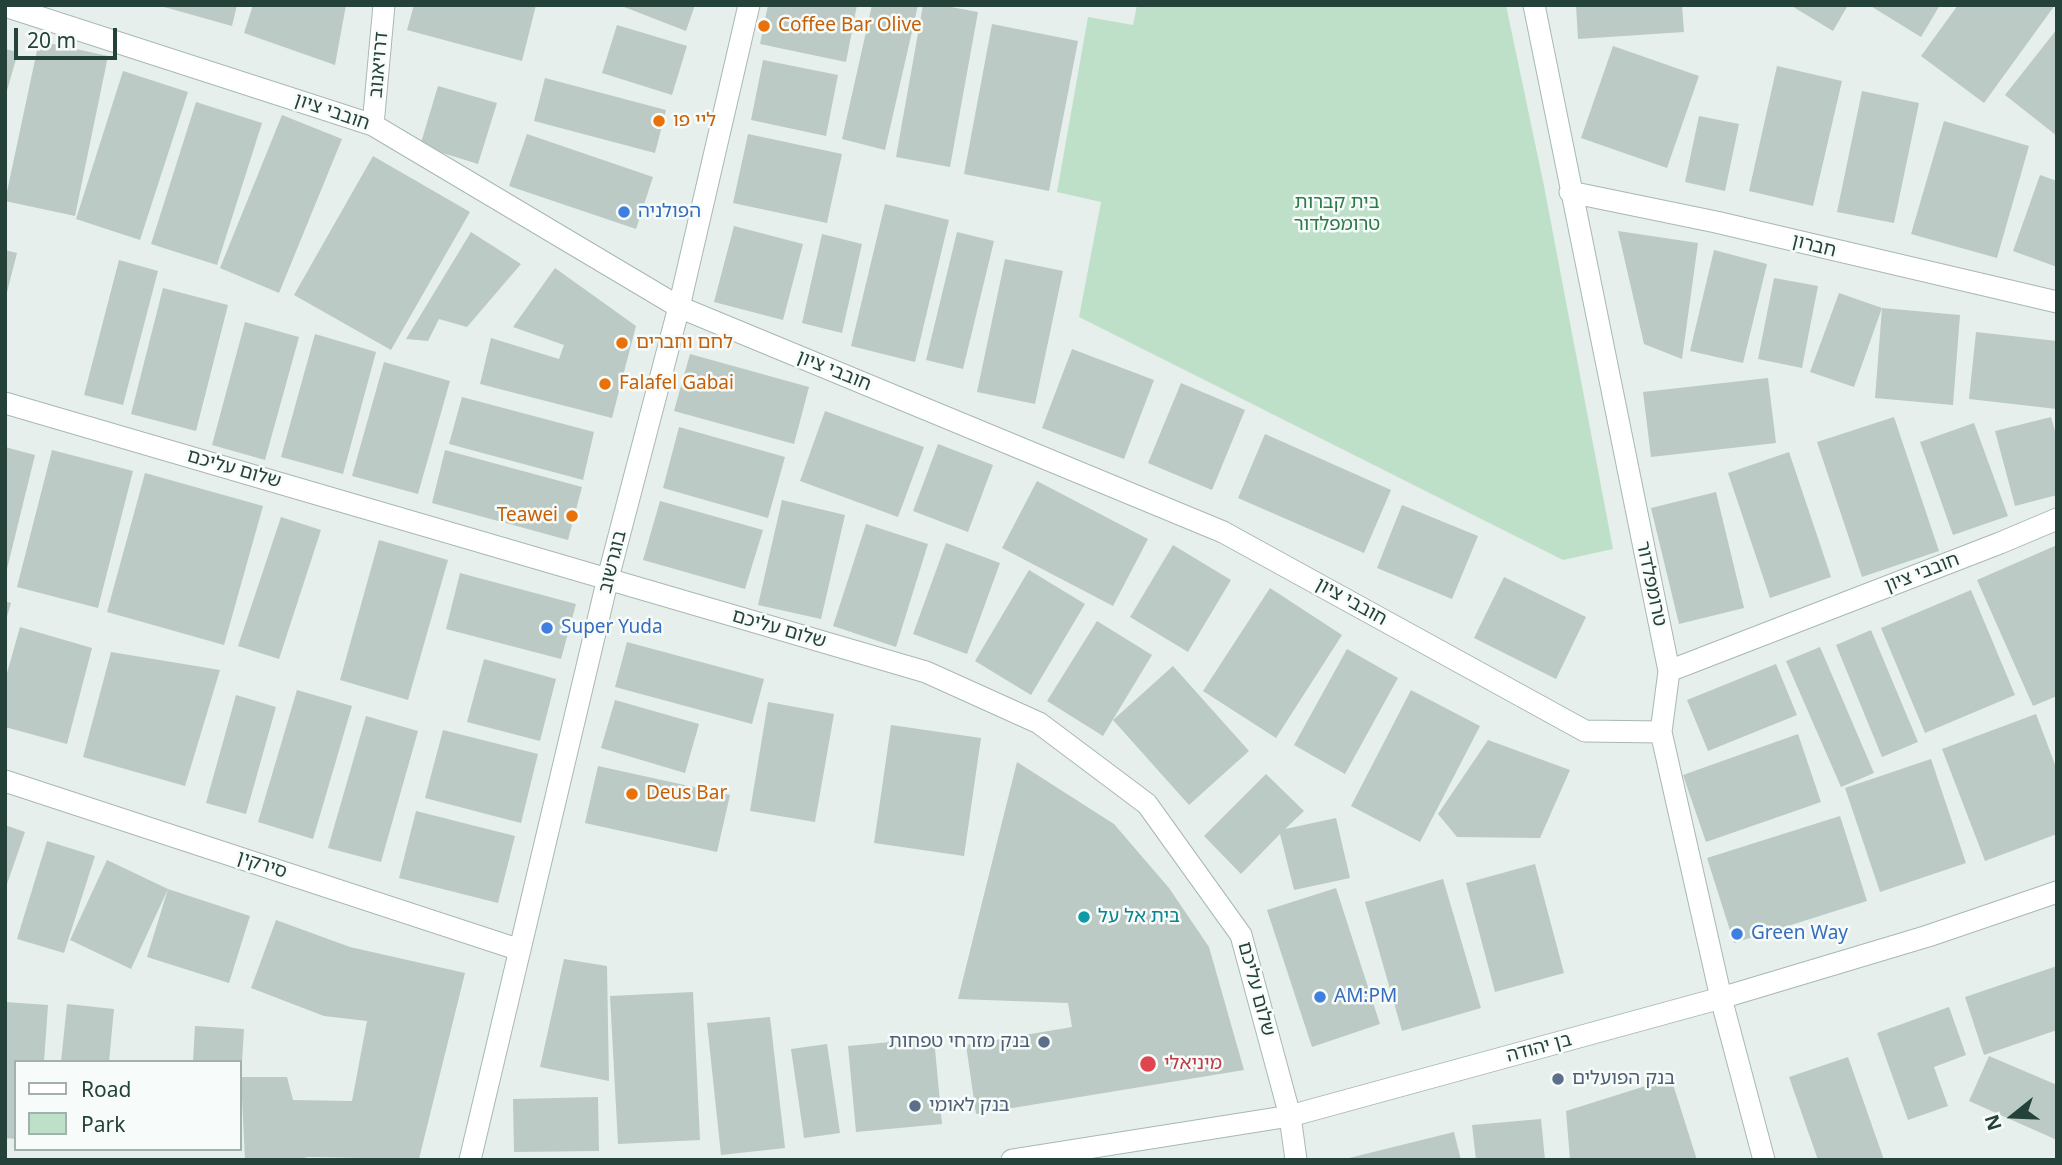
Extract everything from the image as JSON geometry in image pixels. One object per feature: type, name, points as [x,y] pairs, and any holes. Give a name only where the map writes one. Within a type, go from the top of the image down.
[{"type":"street","name":"דרויאנוב","points":[[373,125],[384,5]]},
{"type":"street","name":"בוגרשוב","points":[[470,1160],[608,578],[679,307],[749,5]]},
{"type":"street","name":"טרומפלדור","points":[[1534,5],[1669,671],[1661,732],[1721,998],[1763,1160]]},
{"type":"street","name":"חובבי ציון","points":[[5,6],[373,125],[679,307],[1223,532],[1586,731],[1661,732]]},
{"type":"street","name":"חברון","points":[[1570,192],[1716,222],[2057,302]]},
{"type":"street","name":"שלום עליכם","points":[[5,403],[926,672],[1039,723],[1147,804],[1241,935],[1290,1116],[1296,1160]]},
{"type":"street","name":"חובבי ציון","points":[[1669,671],[2057,519]]},
{"type":"street","name":"סירקין","points":[[5,781],[520,950]]},
{"type":"street","name":"בן יהודה","points":[[1012,1160],[1290,1116],[1721,998],[1928,936],[2057,892]]},
{"type":"green space","name":"בית קברות טרומפלדור","points":[[1137,5],[1506,5],[1544,186],[1613,549],[1563,560],[1079,317],[1101,202],[1057,192],[1088,17],[1133,25]]},
{"type":"building","points":[[157,5],[237,5],[232,26]]},
{"type":"building","points":[[253,5],[346,5],[335,65],[244,33]]},
{"type":"building","points":[[414,5],[536,5],[522,61],[407,30]]},
{"type":"building","points":[[619,5],[695,5],[686,31]]},
{"type":"building","points":[[768,5],[857,5],[846,62],[760,44]]},
{"type":"building","points":[[872,5],[918,5],[885,150],[842,139]]},
{"type":"building","points":[[923,5],[940,5],[978,12],[950,167],[896,157]]},
{"type":"building","points":[[1576,5],[1682,5],[1684,32],[1578,39]]},
{"type":"building","points":[[1790,5],[1848,5],[1833,31]]},
{"type":"building","points":[[1869,5],[1940,5],[1921,37]]},
{"type":"building","points":[[1958,5],[2055,5],[1984,103],[1921,56]]},
{"type":"building","points":[[992,24],[1078,41],[1049,191],[964,174]]},
{"type":"building","points":[[617,25],[687,46],[672,95],[602,73]]},
{"type":"building","points":[[2057,29],[2057,136],[2005,95]]},
{"type":"building","points":[[39,41],[108,56],[75,216],[5,201]]},
{"type":"building","points":[[1613,46],[1699,76],[1667,168],[1581,138]]},
{"type":"building","points":[[5,49],[18,52],[6,94],[5,94]]},
{"type":"building","points":[[763,60],[838,75],[826,136],[751,120]]},
{"type":"building","points":[[1777,66],[1842,81],[1813,206],[1749,191]]},
{"type":"building","points":[[123,71],[188,92],[140,240],[76,219]]},
{"type":"building","points":[[545,78],[666,110],[655,153],[534,121]]},
{"type":"building","points":[[438,86],[497,103],[478,164],[420,146]]},
{"type":"building","points":[[1862,91],[1919,103],[1894,223],[1837,212]]},
{"type":"building","points":[[196,102],[262,123],[217,265],[151,244]]},
{"type":"building","points":[[282,115],[342,139],[279,293],[220,268]]},
{"type":"building","points":[[1699,116],[1739,124],[1725,191],[1685,182]]},
{"type":"building","points":[[1944,121],[2029,146],[1997,258],[1911,234]]},
{"type":"building","points":[[527,134],[653,177],[636,229],[509,186]]},
{"type":"building","points":[[748,134],[842,154],[827,223],[733,203]]},
{"type":"building","points":[[373,156],[470,212],[391,350],[294,295]]},
{"type":"building","points":[[2040,175],[2057,181],[2057,267],[2013,251]]},
{"type":"building","points":[[885,204],[949,220],[915,362],[851,346]]},
{"type":"building","points":[[734,226],[803,244],[783,320],[714,302]]},
{"type":"building","points":[[1618,231],[1698,243],[1682,359],[1644,344]]},
{"type":"building","points":[[471,232],[521,264],[467,327],[439,319],[428,341],[406,339]]},
{"type":"building","points":[[957,232],[994,241],[963,369],[926,360]]},
{"type":"building","points":[[822,234],[862,244],[842,333],[802,323]]},
{"type":"building","points":[[5,250],[17,253],[6,296],[5,296]]},
{"type":"building","points":[[1714,250],[1767,264],[1743,363],[1690,351]]},
{"type":"building","points":[[1005,259],[1063,271],[1035,404],[977,392]]},
{"type":"building","points":[[119,260],[158,271],[123,405],[84,395]]},
{"type":"building","points":[[555,268],[636,326],[612,418],[480,384],[491,338],[559,359],[564,345],[513,327]]},
{"type":"building","points":[[1774,278],[1818,286],[1802,368],[1758,359]]},
{"type":"building","points":[[163,288],[228,305],[196,431],[131,414]]},
{"type":"building","points":[[1839,293],[1882,308],[1854,387],[1810,372]]},
{"type":"building","points":[[1882,308],[1960,315],[1953,405],[1875,398]]},
{"type":"building","points":[[245,322],[299,337],[265,460],[212,445]]},
{"type":"building","points":[[1976,332],[2057,341],[2057,409],[1969,399]]},
{"type":"building","points":[[315,334],[376,352],[343,474],[281,457]]},
{"type":"building","points":[[1072,349],[1154,380],[1124,459],[1042,428]]},
{"type":"building","points":[[690,354],[809,387],[794,444],[674,411]]},
{"type":"building","points":[[384,362],[450,381],[418,494],[352,476]]},
{"type":"building","points":[[1768,378],[1776,443],[1651,457],[1643,392]]},
{"type":"building","points":[[1181,383],[1245,410],[1212,490],[1148,463]]},
{"type":"building","points":[[462,397],[594,432],[583,480],[449,444]]},
{"type":"building","points":[[825,411],[924,447],[898,517],[800,481]]},
{"type":"building","points":[[1894,417],[1939,551],[1862,577],[1817,442]]},
{"type":"building","points":[[2051,417],[2057,438],[2057,495],[2015,506],[1995,431]]},
{"type":"building","points":[[1974,423],[2008,516],[1953,535],[1920,442]]},
{"type":"building","points":[[679,427],[785,457],[768,518],[663,488]]},
{"type":"building","points":[[1265,434],[1391,490],[1364,553],[1238,498]]},
{"type":"building","points":[[938,444],[993,465],[968,532],[913,511]]},
{"type":"building","points":[[5,447],[35,455],[6,573],[5,573]]},
{"type":"building","points":[[52,450],[133,471],[98,608],[17,587]]},
{"type":"building","points":[[445,450],[582,487],[568,540],[432,503]]},
{"type":"building","points":[[1789,452],[1831,577],[1770,598],[1728,473]]},
{"type":"building","points":[[145,473],[263,506],[224,645],[107,612]]},
{"type":"building","points":[[1037,481],[1148,539],[1113,606],[1002,548]]},
{"type":"building","points":[[1716,492],[1744,608],[1679,624],[1651,508]]},
{"type":"building","points":[[782,500],[845,515],[821,619],[758,605]]},
{"type":"building","points":[[660,501],[763,530],[745,589],[643,560]]},
{"type":"building","points":[[1402,505],[1478,536],[1452,599],[1377,568]]},
{"type":"building","points":[[281,517],[321,530],[279,659],[238,646]]},
{"type":"building","points":[[866,524],[928,544],[896,647],[833,626]]},
{"type":"building","points":[[379,540],[448,560],[408,700],[340,680]]},
{"type":"building","points":[[946,543],[1000,563],[967,654],[913,634]]},
{"type":"building","points":[[1173,545],[1231,580],[1188,652],[1130,617]]},
{"type":"building","points":[[2057,545],[2057,696],[2033,706],[1977,580]]},
{"type":"building","points":[[1029,570],[1085,604],[1031,695],[975,661]]},
{"type":"building","points":[[460,573],[576,604],[561,659],[446,629]]},
{"type":"building","points":[[1504,577],[1586,617],[1556,679],[1474,638]]},
{"type":"building","points":[[1270,588],[1342,635],[1276,738],[1203,691]]},
{"type":"building","points":[[1971,590],[2015,695],[1925,733],[1881,628]]},
{"type":"building","points":[[5,601],[11,603],[6,620],[5,620]]},
{"type":"building","points":[[1097,621],[1152,655],[1103,736],[1047,701]]},
{"type":"building","points":[[20,627],[92,648],[67,744],[5,727],[5,680]]},
{"type":"building","points":[[1871,630],[1918,742],[1882,757],[1836,645]]},
{"type":"building","points":[[627,642],[764,679],[752,724],[615,687]]},
{"type":"building","points":[[1820,647],[1874,773],[1841,787],[1786,661]]},
{"type":"building","points":[[1347,649],[1398,678],[1345,774],[1294,745]]},
{"type":"building","points":[[111,652],[220,670],[185,786],[83,757]]},
{"type":"building","points":[[484,659],[556,679],[540,741],[467,722]]},
{"type":"building","points":[[1776,664],[1797,715],[1708,751],[1687,700]]},
{"type":"building","points":[[1173,666],[1249,751],[1189,805],[1113,720]]},
{"type":"building","points":[[297,690],[352,706],[313,839],[258,822]]},
{"type":"building","points":[[1411,690],[1480,726],[1420,842],[1351,806]]},
{"type":"building","points":[[236,695],[276,707],[246,814],[206,803]]},
{"type":"building","points":[[615,700],[699,724],[685,773],[601,748]]},
{"type":"building","points":[[768,702],[834,714],[815,822],[750,811]]},
{"type":"building","points":[[2036,714],[2057,770],[2057,834],[1985,861],[1942,749]]},
{"type":"building","points":[[366,716],[418,731],[381,862],[328,848]]},
{"type":"building","points":[[891,725],[981,738],[964,856],[874,843]]},
{"type":"building","points":[[443,730],[538,754],[521,823],[425,798]]},
{"type":"building","points":[[1798,734],[1821,802],[1706,842],[1683,775]]},
{"type":"building","points":[[1488,740],[1570,770],[1540,838],[1457,837],[1438,814]]},
{"type":"building","points":[[1931,759],[1966,863],[1880,892],[1845,788]]},
{"type":"building","name":"בית אל על","points":[[1017,762],[1114,824],[1169,888],[1209,947],[1244,1070],[976,1114],[966,1045],[1072,1027],[1068,1003],[958,999]]},
{"type":"building","points":[[598,766],[730,795],[717,852],[585,823]]},
{"type":"building","points":[[1266,774],[1304,811],[1285,829],[1336,818],[1350,878],[1294,890],[1280,834],[1241,874],[1204,836]]},
{"type":"building","points":[[416,811],[515,836],[498,903],[399,878]]},
{"type":"building","points":[[1840,816],[1867,901],[1734,943],[1707,858]]},
{"type":"building","points":[[5,825],[25,832],[6,887],[5,887]]},
{"type":"building","points":[[47,841],[95,856],[64,953],[17,939]]},
{"type":"building","points":[[107,860],[168,889],[131,969],[70,940]]},
{"type":"building","points":[[1535,864],[1564,973],[1495,992],[1466,883]]},
{"type":"building","points":[[1443,879],[1481,1008],[1402,1031],[1365,902]]},
{"type":"building","points":[[1336,888],[1380,1024],[1312,1047],[1267,910]]},
{"type":"building","points":[[168,889],[250,916],[229,983],[147,957]]},
{"type":"building","points":[[276,920],[350,947],[465,973],[419,1159],[308,1157],[294,1160],[245,1160],[242,1077],[287,1077],[293,1100],[352,1101],[367,1021],[324,1016],[251,988]]},
{"type":"building","points":[[564,959],[607,966],[609,1081],[540,1067]]},
{"type":"building","points":[[2057,966],[2057,1030],[1984,1055],[1965,997]]},
{"type":"building","points":[[693,992],[700,1140],[618,1144],[610,996]]},
{"type":"building","points":[[5,1002],[48,1005],[44,1060],[14,1060],[14,1139],[5,1138]]},
{"type":"building","points":[[67,1004],[114,1009],[109,1060],[61,1060]]},
{"type":"building","points":[[1949,1007],[1966,1055],[1934,1067],[1948,1106],[1908,1120],[1877,1033]]},
{"type":"building","points":[[770,1017],[785,1148],[721,1155],[707,1023]]},
{"type":"building","points":[[195,1026],[244,1029],[242,1062],[193,1060]]},
{"type":"building","points":[[934,1038],[942,1124],[856,1132],[848,1046]]},
{"type":"building","points":[[827,1044],[840,1133],[804,1138],[791,1049]]},
{"type":"building","points":[[1989,1056],[2057,1085],[2057,1140],[1969,1101]]},
{"type":"building","points":[[1848,1057],[1884,1160],[1818,1160],[1789,1077]]},
{"type":"building","points":[[1671,1078],[1697,1160],[1570,1160],[1566,1111]]},
{"type":"building","points":[[598,1097],[599,1151],[514,1152],[513,1099]]},
{"type":"building","points":[[1541,1119],[1545,1160],[1476,1160],[1472,1125]]},
{"type":"building","points":[[1454,1132],[1461,1160],[1345,1160],[1345,1159]]},
{"type":"place","name":"Coffee Bar Olive","points":[[764,26]]},
{"type":"place","name":"ליי פו","points":[[659,121]]},
{"type":"place","name":"הפולניה","points":[[624,212]]},
{"type":"place","name":"לחם וחברים","points":[[622,343]]},
{"type":"place","name":"Falafel Gabai","points":[[605,384]]},
{"type":"place","name":"Teawei","points":[[572,516]]},
{"type":"place","name":"Super Yuda","points":[[547,628]]},
{"type":"place","name":"Deus Bar","points":[[632,794]]},
{"type":"place","name":"בית אל על","points":[[1084,917]]},
{"type":"place","name":"Green Way","points":[[1737,934]]},
{"type":"place","name":"AM:PM","points":[[1320,997]]},
{"type":"place","name":"בנק מזרחי טפחות","points":[[1044,1042]]},
{"type":"place","name":"מיניאלי","points":[[1148,1064]]},
{"type":"place","name":"בנק הפועלים","points":[[1558,1079]]},
{"type":"place","name":"בנק לאומי","points":[[915,1106]]}]
